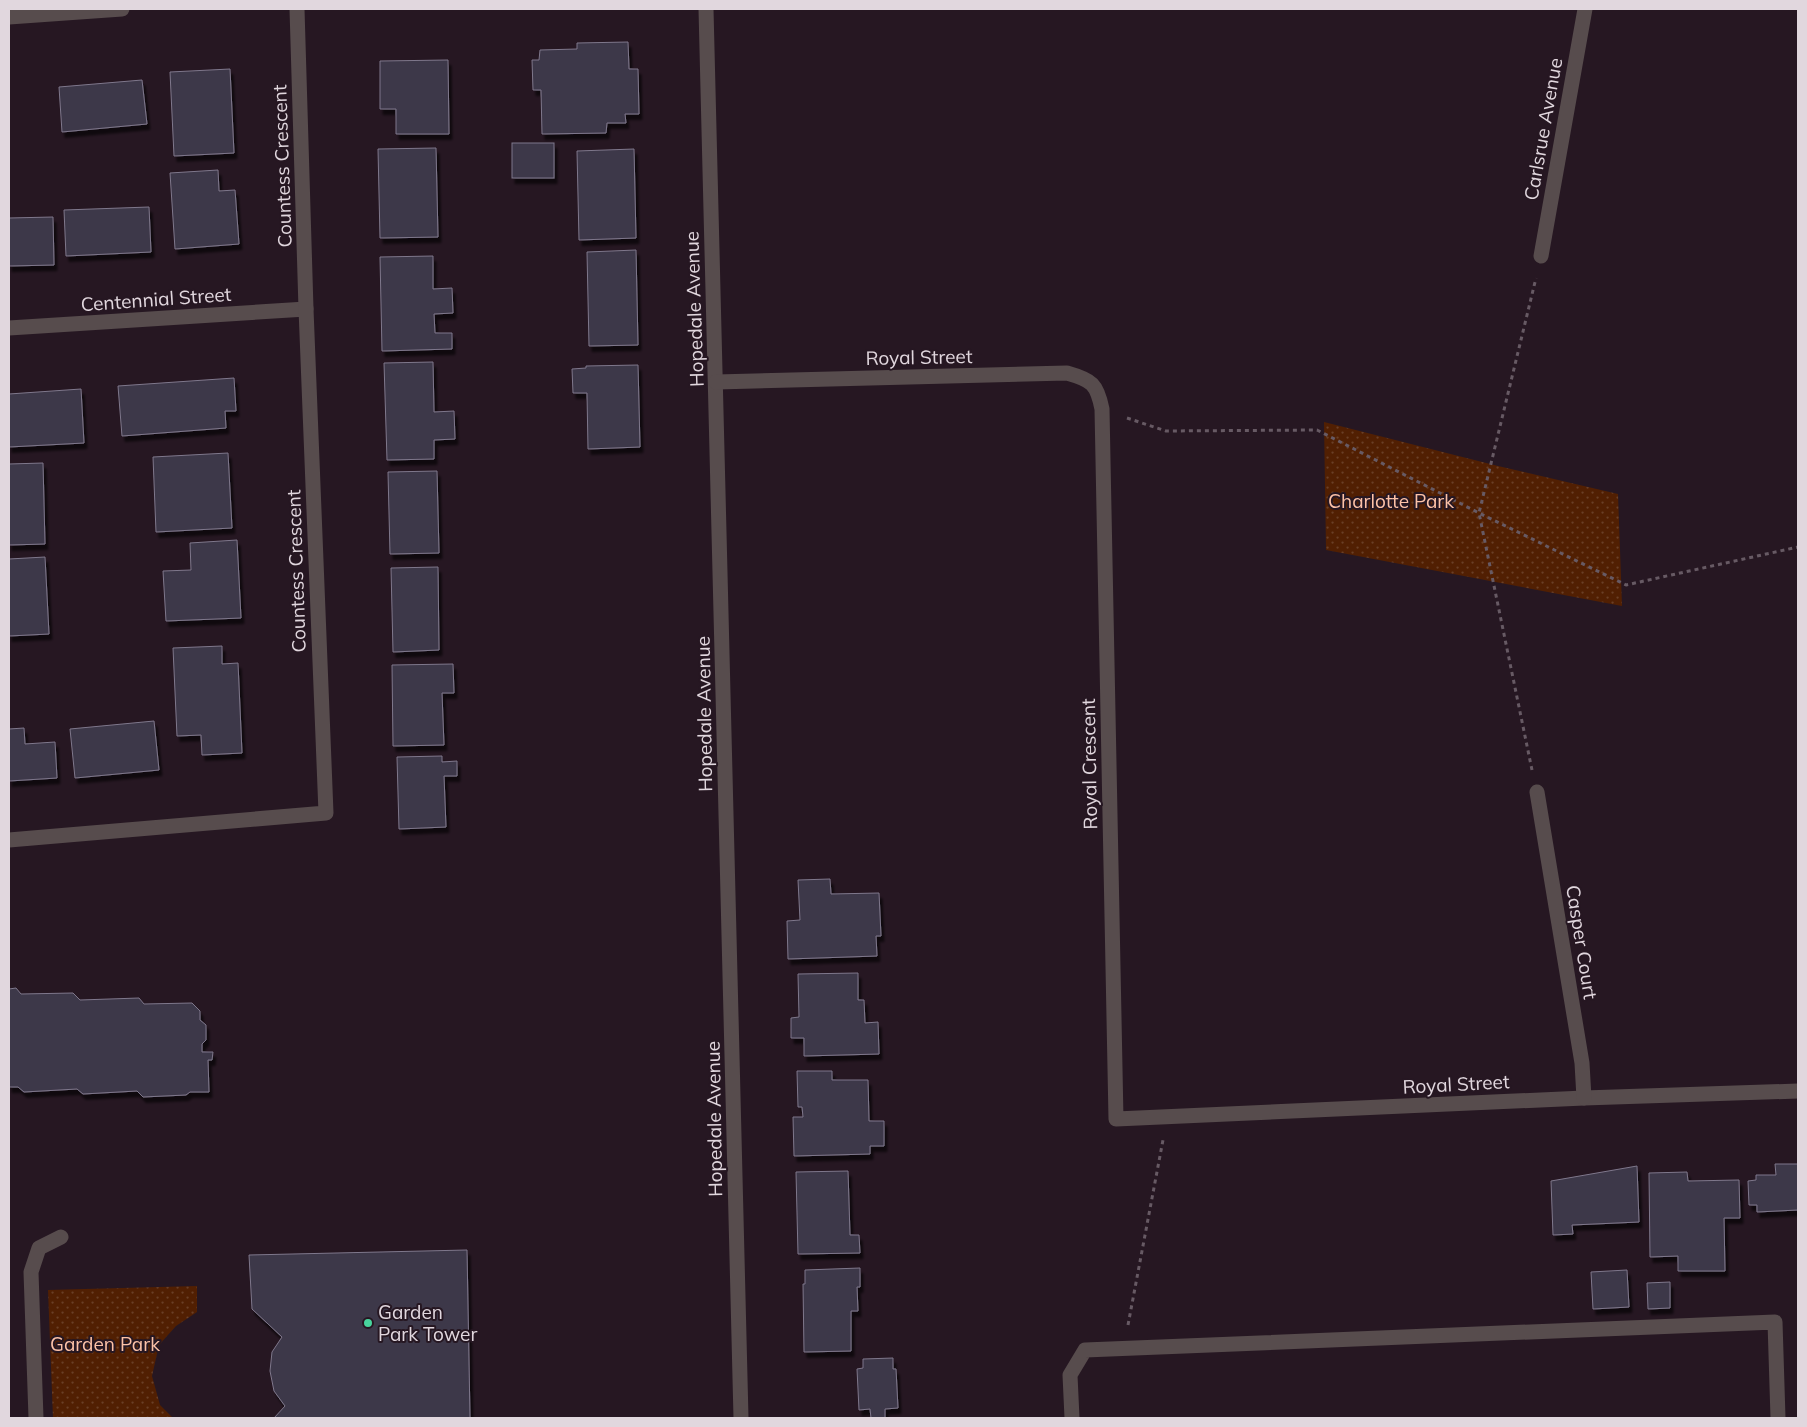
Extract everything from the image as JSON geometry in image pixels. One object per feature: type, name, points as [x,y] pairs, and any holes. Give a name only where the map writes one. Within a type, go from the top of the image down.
[{"type":"street","points":[[9,17],[122,9]]},
{"type":"street","name":"Countess Crescent","points":[[9,840],[326,813],[306,309],[297,9]]},
{"type":"street","name":"Hopedale Avenue","points":[[706,9],[741,1418]]},
{"type":"street","name":"Carlsrue Avenue","points":[[1541,256],[1585,9]]},
{"type":"street","name":"Centennial Street","points":[[9,328],[306,309]]},
{"type":"street","name":"Royal Street","points":[[716,382],[1067,373],[1094,384],[1100,396],[1102,409]]},
{"type":"street","name":"Royal Crescent","points":[[1102,409],[1116,1119]]},
{"type":"street","name":"Casper Court","points":[[1537,792],[1582,1063],[1584,1098]]},
{"type":"street","name":"Royal Street","points":[[1116,1119],[1584,1098],[1798,1091]]},
{"type":"street","points":[[36,1418],[31,1272],[39,1248],[61,1237]]},
{"type":"street","points":[[1072,1418],[1070,1375],[1085,1350],[1775,1322],[1778,1418]]},
{"type":"path","points":[[1537,792],[1479,513],[1541,256]]},
{"type":"path","points":[[1102,409],[1166,431],[1317,430],[1479,513],[1626,585],[1798,547]]},
{"type":"path","points":[[1124,1347],[1167,1117]]},
{"type":"green space","name":"Charlotte Park","points":[[1324,422],[1618,494],[1622,606],[1326,550]]},
{"type":"green space","name":"Garden Park","points":[[197,1286],[197,1312],[176,1326],[159,1345],[152,1376],[160,1405],[173,1418],[53,1418],[48,1290]]},
{"type":"building","points":[[628,42],[629,69],[638,69],[639,114],[625,114],[626,123],[607,123],[606,133],[542,134],[541,90],[533,90],[532,60],[539,60],[540,50],[577,49],[577,43]]},
{"type":"building","points":[[448,60],[449,134],[396,134],[396,109],[380,109],[380,61]]},
{"type":"building","points":[[230,69],[234,153],[174,156],[170,72]]},
{"type":"building","points":[[142,80],[147,124],[62,132],[59,87]]},
{"type":"building","points":[[512,143],[554,143],[554,178],[512,178]]},
{"type":"building","points":[[436,148],[438,237],[380,238],[378,149]]},
{"type":"building","points":[[634,149],[636,238],[579,240],[577,151]]},
{"type":"building","points":[[218,170],[219,191],[235,190],[239,244],[175,249],[170,173]]},
{"type":"building","points":[[149,207],[151,252],[66,256],[64,210]]},
{"type":"building","points":[[53,217],[54,265],[9,266],[9,218]]},
{"type":"building","points":[[636,250],[638,345],[589,346],[587,252]]},
{"type":"building","points":[[433,256],[433,289],[452,288],[453,313],[434,314],[435,333],[452,333],[452,349],[382,351],[380,257]]},
{"type":"building","points":[[433,362],[434,412],[454,411],[455,439],[434,440],[434,459],[387,460],[384,363]]},
{"type":"building","points":[[638,365],[640,447],[588,449],[587,393],[573,393],[572,369],[586,368],[586,366]]},
{"type":"building","points":[[234,378],[236,411],[225,411],[226,428],[122,436],[118,386]]},
{"type":"building","points":[[81,389],[84,443],[9,447],[9,394]]},
{"type":"building","points":[[228,453],[232,528],[156,532],[153,457]]},
{"type":"building","points":[[43,463],[45,544],[9,545],[9,464]]},
{"type":"building","points":[[437,471],[439,553],[390,554],[388,472]]},
{"type":"building","points":[[237,540],[241,618],[166,621],[163,571],[191,570],[190,543]]},
{"type":"building","points":[[45,557],[49,634],[9,636],[9,559]]},
{"type":"building","points":[[438,567],[439,650],[393,652],[391,568]]},
{"type":"building","points":[[222,646],[222,664],[238,663],[242,753],[202,755],[201,735],[177,736],[173,648]]},
{"type":"building","points":[[453,664],[454,693],[442,693],[444,745],[393,746],[392,665]]},
{"type":"building","points":[[154,721],[159,770],[75,778],[70,729]]},
{"type":"building","points":[[24,728],[25,744],[55,742],[57,778],[9,781],[9,729]]},
{"type":"building","points":[[442,756],[442,762],[457,761],[457,776],[444,776],[446,827],[399,829],[397,757]]},
{"type":"building","points":[[830,879],[831,894],[879,893],[881,936],[876,936],[877,956],[788,959],[787,921],[800,920],[798,880]]},
{"type":"building","points":[[858,973],[858,1000],[864,1000],[865,1023],[878,1022],[879,1054],[804,1056],[804,1038],[791,1038],[791,1018],[799,1017],[798,974]]},
{"type":"building","points":[[16,988],[21,994],[73,993],[80,1000],[139,998],[144,1004],[192,1003],[200,1011],[200,1020],[206,1025],[206,1040],[202,1044],[202,1052],[213,1052],[212,1060],[208,1060],[209,1092],[143,1097],[137,1091],[83,1094],[77,1089],[24,1092],[18,1087],[9,1087],[9,989]]},
{"type":"building","points":[[797,1071],[832,1071],[832,1080],[868,1080],[869,1121],[884,1121],[884,1146],[870,1146],[870,1154],[794,1156],[793,1117],[803,1117],[802,1107],[798,1107]]},
{"type":"building","points":[[1775,1164],[1798,1164],[1798,1210],[1757,1212],[1757,1205],[1749,1205],[1748,1181],[1756,1180],[1756,1175],[1776,1175]]},
{"type":"building","points":[[1637,1166],[1639,1222],[1572,1225],[1573,1234],[1553,1235],[1551,1181]]},
{"type":"building","points":[[848,1171],[850,1235],[859,1235],[860,1253],[798,1254],[796,1172]]},
{"type":"building","points":[[1687,1172],[1688,1181],[1739,1180],[1740,1218],[1724,1218],[1725,1271],[1678,1271],[1678,1256],[1650,1257],[1649,1173]]},
{"type":"building","name":"Garden Park Tower","points":[[467,1250],[470,1418],[274,1418],[285,1406],[274,1391],[270,1371],[272,1352],[282,1337],[252,1309],[249,1255]]},
{"type":"building","points":[[860,1268],[860,1287],[857,1287],[858,1311],[851,1311],[851,1351],[804,1352],[803,1284],[805,1284],[805,1270]]},
{"type":"building","points":[[1627,1270],[1629,1307],[1593,1309],[1591,1272]]},
{"type":"building","points":[[1670,1282],[1670,1308],[1648,1309],[1647,1283]]},
{"type":"building","points":[[893,1358],[893,1369],[896,1369],[898,1408],[885,1409],[885,1418],[871,1418],[870,1409],[859,1410],[857,1369],[863,1368],[863,1359]]},
{"type":"place","name":"Garden Park Tower","points":[[368,1323]]}]
